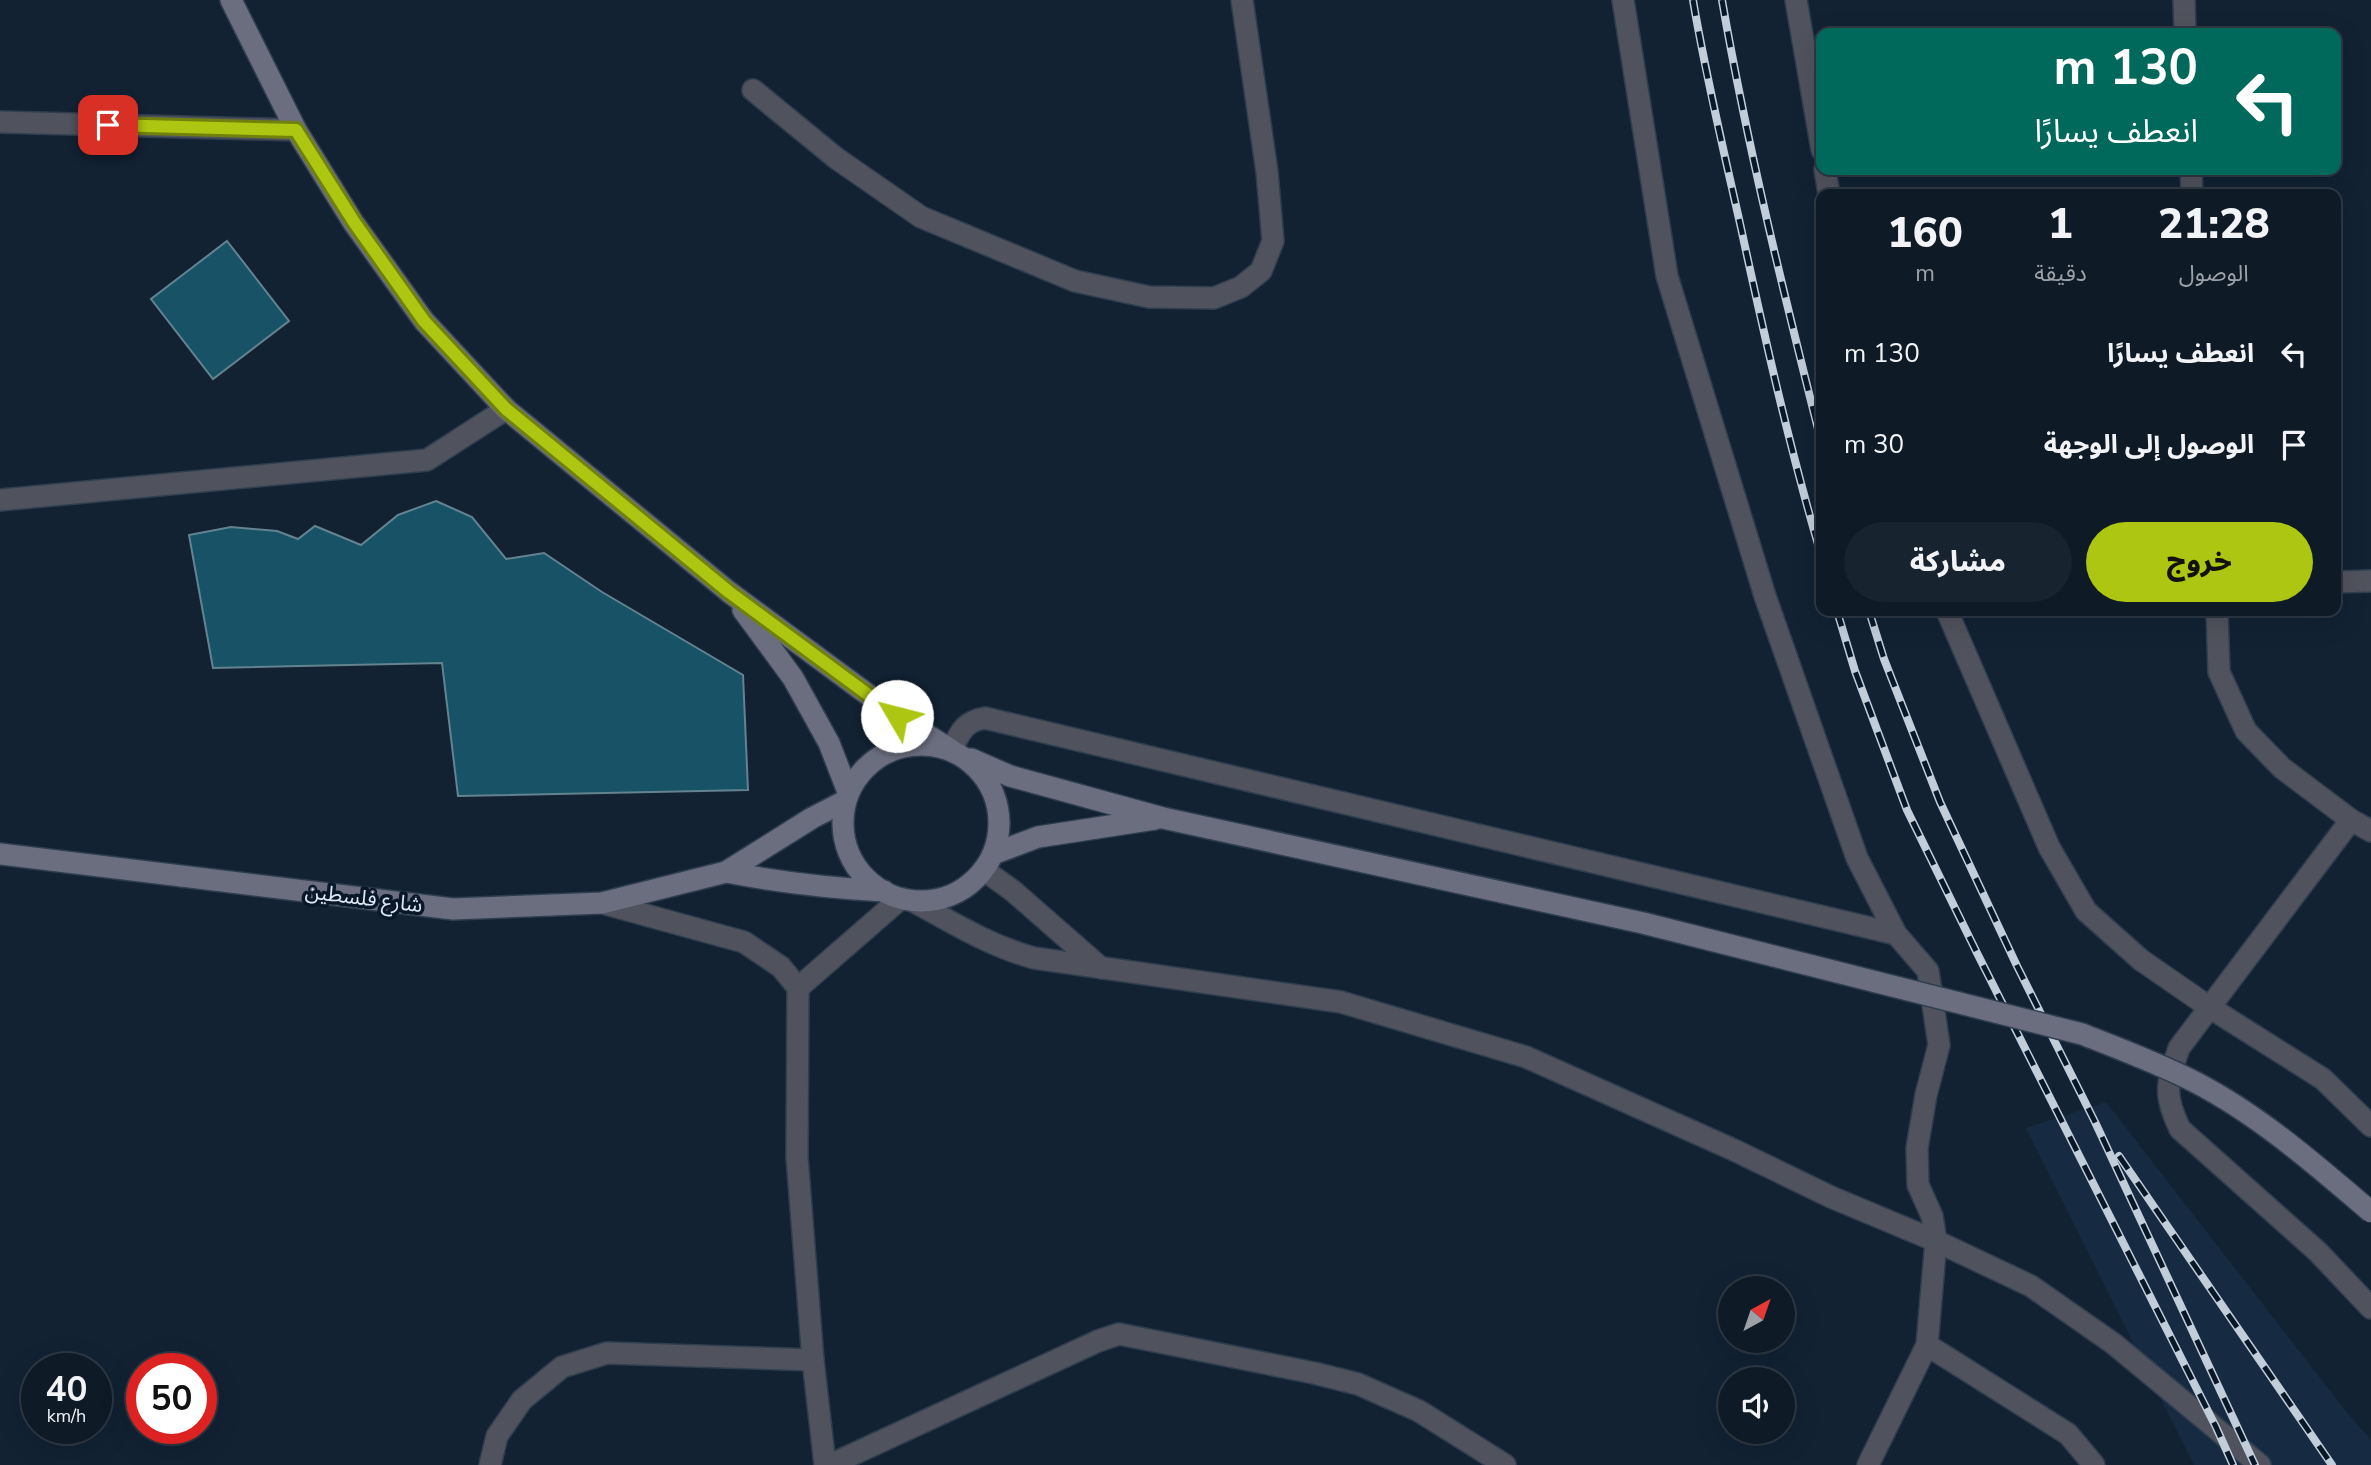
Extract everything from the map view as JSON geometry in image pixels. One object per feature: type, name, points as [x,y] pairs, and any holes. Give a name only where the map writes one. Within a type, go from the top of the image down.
[{"type":"main road","points":[[231,0],[296,130],[354,222],[424,321],[506,409],[729,592],[897,716],[955,752],[982,773],[996,798],[1000,826],[989,862]]},
{"type":"main road","points":[[729,592],[793,678],[829,743],[847,796],[843,827],[849,852],[863,875],[899,897]]},
{"type":"main road","points":[[726,872],[847,796],[870,763],[894,748],[923,744],[955,752],[1010,776],[1163,818],[1643,923],[2082,1034],[2139,1055],[2207,1089],[2249,1115],[2309,1159],[2371,1212]]},
{"type":"main road","points":[[726,872],[772,881],[899,897],[941,898],[965,888],[989,862],[1038,837],[1163,818]]},
{"type":"main road","name":"شارع فلسطين","points":[[0,854],[453,909],[602,903],[726,872]]},
{"type":"street","points":[[753,90],[836,158],[921,217],[1075,281],[1149,297],[1214,299],[1241,287],[1261,271],[1273,242],[1267,172],[1242,0]]},
{"type":"street","points":[[1623,0],[1667,276],[1765,596],[1857,858],[1896,934],[1928,971],[1939,1045],[1926,1095],[1917,1148],[1918,1185],[1932,1216],[1936,1241],[1927,1345],[1868,1465]]},
{"type":"street","points":[[1796,0],[1816,115]]},
{"type":"street","points":[[2184,0],[2185,28]]},
{"type":"street","points":[[0,122],[296,130]]},
{"type":"street","points":[[0,500],[427,460],[506,409]]},
{"type":"street","points":[[2341,582],[2371,581]]},
{"type":"street","points":[[1949,616],[2049,847],[2086,911],[2141,960],[2208,1007],[2323,1079],[2371,1126]]},
{"type":"street","points":[[2217,616],[2219,673],[2246,731],[2282,768],[2351,820],[2371,831]]},
{"type":"street","points":[[955,752],[961,730],[971,721],[985,718],[1896,934]]},
{"type":"street","points":[[2351,820],[2179,1048],[2168,1082],[2169,1107],[2180,1129],[2318,1252],[2371,1308]]},
{"type":"street","points":[[989,862],[1013,891],[1101,968]]},
{"type":"street","points":[[798,988],[899,897],[1005,950],[1034,958],[1341,1002],[1526,1057],[2031,1286],[2115,1344],[2260,1465]]},
{"type":"street","points":[[602,903],[744,942],[781,967],[798,988],[797,1157],[813,1360],[825,1465]]},
{"type":"street","points":[[830,1465],[1098,1341],[1119,1334],[1358,1384],[1419,1411],[1504,1465]]},
{"type":"street","points":[[1927,1345],[2068,1434],[2094,1465]]},
{"type":"street","points":[[490,1465],[497,1436],[522,1401],[562,1367],[607,1353],[813,1360]]},
{"type":"shaded area","points":[[2106,1102],[2371,1440],[2371,1465],[2194,1465],[2026,1128]]},
{"type":"building","points":[[227,241],[289,321],[213,379],[151,299]]},
{"type":"building","points":[[436,501],[472,517],[506,559],[544,553],[602,592],[743,675],[748,790],[458,796],[442,663],[213,668],[189,535],[231,527],[277,531],[298,539],[315,526],[361,545],[398,515]]},
{"type":"railway","points":[[1693,0],[1769,353],[1816,537]]},
{"type":"railway","points":[[1722,0],[1755,168],[1816,421]]},
{"type":"railway","points":[[1838,616],[1855,671],[1907,810],[2233,1465]]},
{"type":"railway","points":[[1871,616],[1884,659],[1940,802],[2017,966],[2095,1122],[2255,1465]]},
{"type":"railway","points":[[2119,1156],[2332,1465]]},
{"type":"route","points":[[108,125],[296,130],[354,222],[424,321],[506,409],[729,592],[897,716]]}]
